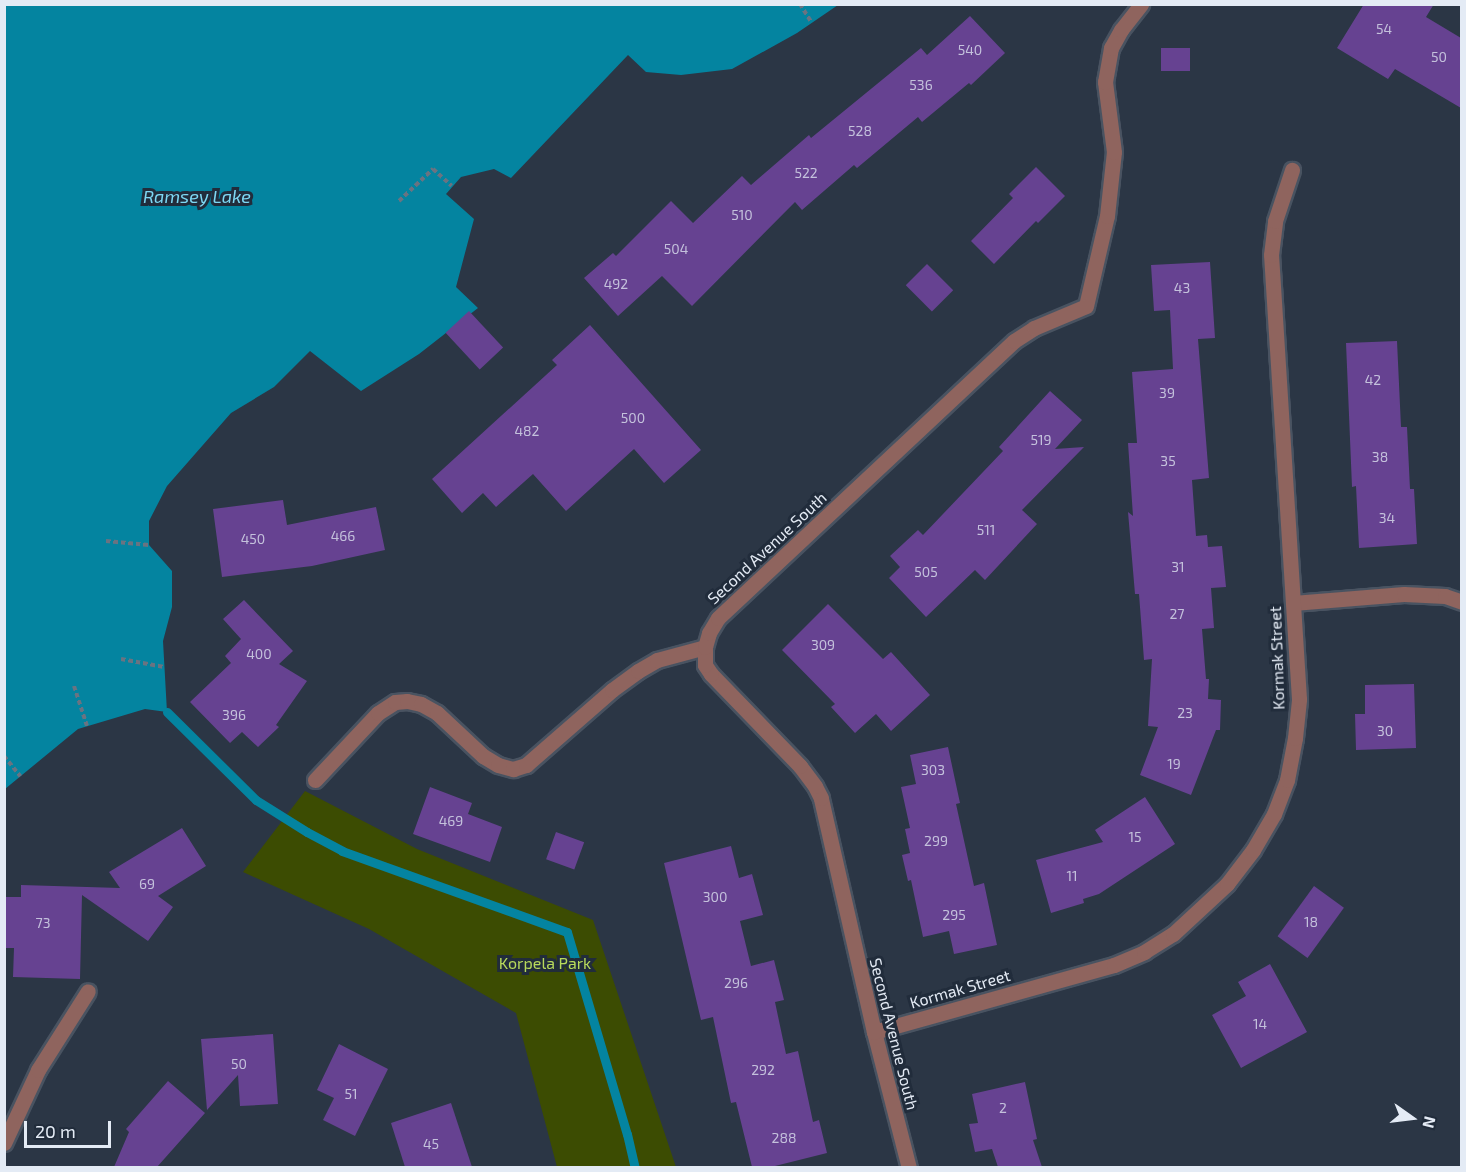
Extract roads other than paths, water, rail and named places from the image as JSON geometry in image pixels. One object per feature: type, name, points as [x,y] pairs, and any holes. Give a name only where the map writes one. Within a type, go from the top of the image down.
[{"type":"street","name":"Second Avenue South","points":[[909,1167],[874,1032],[818,792],[800,766],[711,675],[705,665],[705,647],[709,633],[718,618],[1014,341],[1034,328],[1086,306],[1107,216],[1114,152],[1105,82],[1112,48],[1121,30],[1141,4]]},
{"type":"street","name":"Kormak Street","points":[[874,1032],[1114,965],[1144,952],[1173,934],[1202,910],[1227,884],[1253,850],[1274,814],[1287,780],[1299,699],[1271,255],[1275,221],[1292,170]]},
{"type":"street","points":[[1293,603],[1404,594],[1445,596],[1461,602]]},
{"type":"street","points":[[315,780],[378,713],[395,702],[407,701],[422,704],[437,713],[483,756],[498,765],[513,769],[526,765],[612,690],[638,671],[657,660],[705,647]]},
{"type":"street","points":[[4,1143],[38,1070],[88,992]]},
{"type":"water","name":"Ramsey Lake","points":[[5,5],[838,5],[797,33],[732,69],[681,75],[646,72],[628,55],[511,178],[494,169],[461,177],[446,194],[474,219],[456,287],[478,308],[419,354],[361,391],[310,351],[274,387],[231,413],[167,486],[149,521],[149,545],[172,571],[172,607],[163,641],[167,712],[145,709],[78,729],[5,789]]},
{"type":"waterway","points":[[167,712],[256,800],[307,832],[342,851],[567,932],[635,1168]]},
{"type":"park label","name":"Korpela Park","points":[[545,963]]}]
